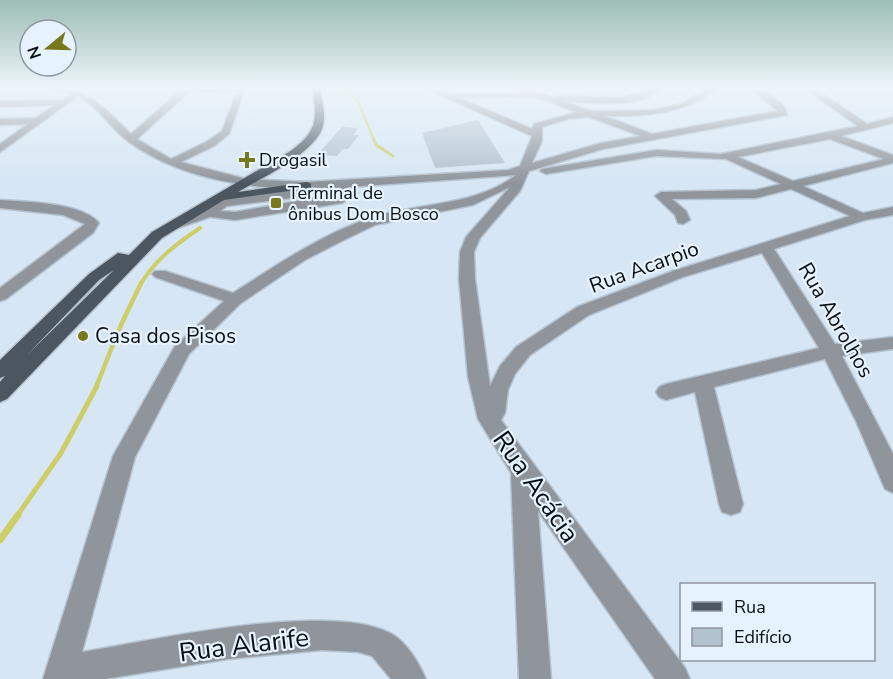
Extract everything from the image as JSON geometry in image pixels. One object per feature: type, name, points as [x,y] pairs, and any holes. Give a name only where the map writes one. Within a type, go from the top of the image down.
[{"type":"main road","points":[[215,205],[241,182],[307,139],[314,128],[315,120]]},
{"type":"main road","points":[[0,372],[94,277],[165,220],[241,182],[314,139],[319,120]]},
{"type":"main road","points":[[0,394],[134,256],[167,227],[215,205],[307,186]]},
{"type":"street","points":[[111,120],[131,139],[171,163],[241,182],[307,186],[446,177],[499,178],[501,188]]},
{"type":"street","points":[[131,139],[154,120]]},
{"type":"street","points":[[171,163],[210,144],[226,132],[231,120]]},
{"type":"street","points":[[502,120],[535,134],[537,126],[554,120]]},
{"type":"street","points":[[603,120],[649,135]]},
{"type":"street","points":[[60,675],[124,456],[182,350],[234,299],[300,257],[371,222],[469,201],[501,188],[523,173],[581,150],[649,135],[743,120]]},
{"type":"street","points":[[855,120],[866,127]]},
{"type":"street","points":[[459,202],[482,178],[656,153],[703,158],[728,156],[831,136],[893,120]]},
{"type":"street","points":[[0,122],[38,121]]},
{"type":"street","points":[[0,149],[38,121]]},
{"type":"street","points":[[119,128],[150,124]]},
{"type":"street","name":"Rua Acácia","points":[[535,134],[537,141],[514,191],[474,237],[467,252],[466,279],[478,377],[489,419],[523,470],[674,679]]},
{"type":"street","points":[[831,136],[893,160]]},
{"type":"street","points":[[728,156],[862,217]]},
{"type":"street","points":[[683,220],[681,214],[661,195],[756,194],[893,160]]},
{"type":"street","points":[[482,178],[501,188]]},
{"type":"street","points":[[215,205],[327,189],[346,190],[351,193],[368,191],[385,182]]},
{"type":"street","points":[[0,204],[74,213],[88,218],[92,223],[88,230],[0,296]]},
{"type":"street","name":"Rua Acarpio","points":[[489,419],[495,413],[498,390],[507,371],[523,351],[583,311],[678,274],[767,249],[862,217],[893,211]]},
{"type":"street","name":"Rua Abrolhos","points":[[767,249],[832,351],[879,446],[893,482]]},
{"type":"street","points":[[160,274],[234,299]]},
{"type":"street","points":[[666,392],[832,351],[893,343]]},
{"type":"street","points":[[703,384],[731,504]]},
{"type":"street","points":[[523,470],[535,679]]},
{"type":"street","name":"Rua Alarife","points":[[60,675],[279,636],[350,634],[380,644],[410,679]]},
{"type":"building","points":[[478,120],[505,163],[435,168],[422,133]]},
{"type":"building","points":[[342,127],[358,128],[353,135],[359,135],[348,149],[343,149],[337,156],[317,155]]},
{"type":"waterway","points":[[366,120],[374,140]]},
{"type":"waterway","points":[[373,138],[376,145],[393,156]]},
{"type":"waterway","points":[[140,285],[167,253],[200,228]]},
{"type":"waterway","points":[[96,387],[140,285]]},
{"type":"waterway","points":[[17,516],[61,453],[97,386]]},
{"type":"waterway","points":[[0,540],[18,515]]},
{"type":"place","name":"Drogasil","points":[[247,160]]},
{"type":"place","name":"Terminal de ônibus Dom Bosco","points":[[276,203]]},
{"type":"place","name":"Casa dos Pisos","points":[[83,336]]}]
